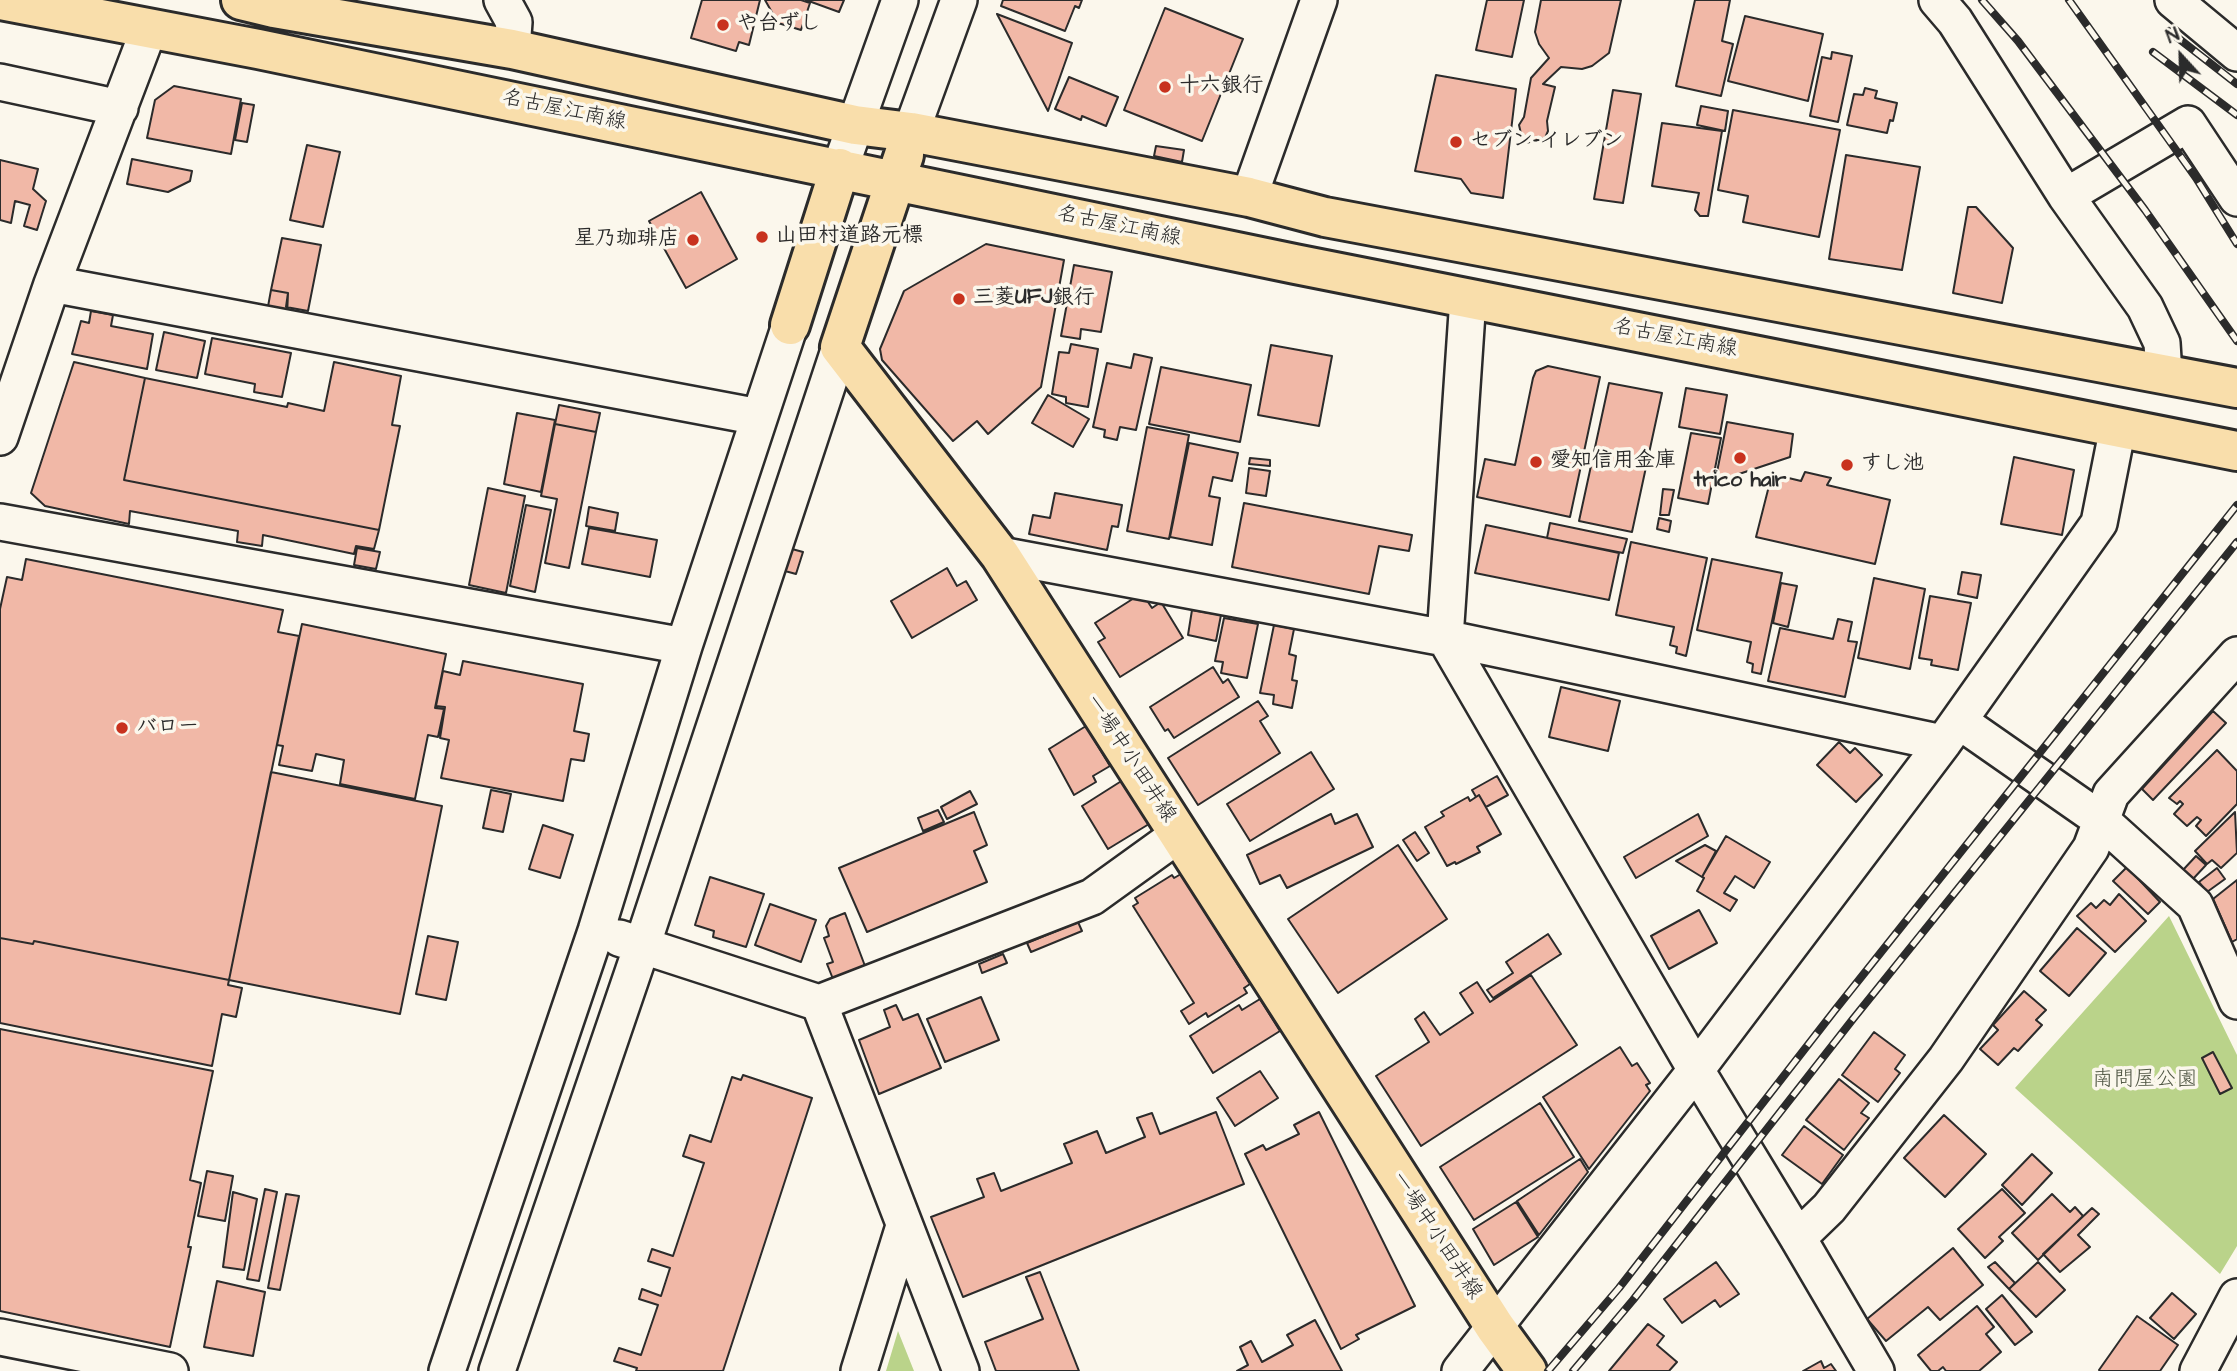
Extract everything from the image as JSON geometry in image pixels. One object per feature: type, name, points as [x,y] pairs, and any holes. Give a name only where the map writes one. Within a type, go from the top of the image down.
[{"type":"main road","name":"名古屋江南線","points":[[1,0],[258,49],[1295,264],[2237,451]]},
{"type":"main road","points":[[241,0],[513,49],[855,125],[911,132],[1249,197],[1325,217],[2237,388]]},
{"type":"main road","points":[[840,347],[911,132]]},
{"type":"main road","points":[[790,325],[841,168]]},
{"type":"main road","name":"一場中小田井線","points":[[840,347],[1000,555],[1495,1327],[1527,1371]]},
{"type":"street","points":[[502,0],[514,22],[513,49]]},
{"type":"street","points":[[841,168],[900,0]]},
{"type":"street","points":[[911,132],[959,0]]},
{"type":"street","points":[[1249,197],[1319,0]]},
{"type":"street","points":[[1937,0],[1955,21],[2066,196],[2145,307],[2162,343],[2164,374]]},
{"type":"street","points":[[2173,0],[2237,53]]},
{"type":"street","points":[[0,437],[52,284],[149,29]]},
{"type":"street","points":[[0,82],[120,108]]},
{"type":"street","points":[[2066,196],[2188,124],[2237,198]]},
{"type":"street","points":[[52,284],[759,417]]},
{"type":"street","points":[[1468,298],[1445,638],[1696,1070],[1876,1371]]},
{"type":"street","points":[[447,1371],[596,931],[684,646],[790,325]]},
{"type":"street","points":[[497,1371],[642,946],[840,347]]},
{"type":"street","points":[[1460,1371],[1696,1070],[1951,732],[2099,523],[2118,427]]},
{"type":"street","points":[[0,522],[684,646]]},
{"type":"street","points":[[1000,555],[1951,732],[2101,820],[2194,905],[2237,1001]]},
{"type":"street","points":[[1798,1238],[1829,1208],[1946,1059],[2091,848],[2110,794],[2237,655]]},
{"type":"street","points":[[596,931],[818,1003],[1092,897],[1178,835]]},
{"type":"street","points":[[818,1003],[961,1371]]},
{"type":"street","points":[[859,1371],[904,1226]]},
{"type":"street","points":[[2198,1371],[2237,1297]]},
{"type":"street","points":[[0,1337],[170,1371]]},
{"type":"green space","name":"南問屋公園","points":[[2169,916],[2237,1055],[2237,1246],[2220,1274],[2015,1088]]},
{"type":"green space","points":[[898,1331],[914,1371],[886,1371]]},
{"type":"building","points":[[702,0],[760,0],[749,45],[739,42],[736,51],[691,38]]},
{"type":"building","points":[[765,0],[801,0],[810,3],[801,30],[778,23]]},
{"type":"building","points":[[806,0],[844,0],[839,12]]},
{"type":"building","points":[[1003,0],[1082,0],[1079,8],[1075,6],[1065,31],[1001,6]]},
{"type":"building","points":[[1487,0],[1524,0],[1512,57],[1476,50]]},
{"type":"building","points":[[1541,0],[1621,0],[1609,53],[1592,66],[1582,69],[1561,67],[1543,84],[1555,87],[1547,121],[1548,131],[1545,138],[1526,143],[1519,125],[1524,117],[1531,78],[1549,58],[1539,44],[1535,32]]},
{"type":"building","points":[[1695,0],[1730,0],[1722,41],[1733,44],[1721,96],[1676,86]]},
{"type":"building","points":[[1165,8],[1243,39],[1202,141],[1124,110]]},
{"type":"building","points":[[997,14],[1072,43],[1048,111]]},
{"type":"building","points":[[1745,16],[1823,34],[1808,101],[1728,81]]},
{"type":"building","points":[[1832,52],[1852,56],[1838,122],[1810,116],[1822,57],[1831,59]]},
{"type":"building","points":[[1436,75],[1516,89],[1503,198],[1471,193],[1461,179],[1415,171]]},
{"type":"building","points":[[1069,77],[1118,97],[1106,126],[1082,116],[1081,120],[1055,109]]},
{"type":"building","points":[[174,86],[241,99],[231,154],[147,138],[155,100]]},
{"type":"building","points":[[1865,88],[1877,91],[1875,98],[1897,103],[1887,133],[1847,125],[1854,94],[1863,95]]},
{"type":"building","points":[[1613,90],[1641,94],[1623,203],[1594,199]]},
{"type":"building","points":[[242,103],[254,105],[247,142],[235,140]]},
{"type":"building","points":[[1701,106],[1728,111],[1725,131],[1697,125]]},
{"type":"building","points":[[1733,110],[1840,130],[1819,237],[1743,222],[1748,196],[1718,190]]},
{"type":"building","points":[[1662,123],[1722,131],[1708,216],[1700,216],[1695,210],[1699,193],[1652,186]]},
{"type":"building","points":[[307,145],[340,152],[323,227],[290,220]]},
{"type":"building","points":[[1156,146],[1184,150],[1182,162],[1154,156]]},
{"type":"building","points":[[1846,155],[1920,167],[1902,270],[1829,259]]},
{"type":"building","points":[[132,159],[192,171],[190,181],[168,192],[127,184]]},
{"type":"building","points":[[0,160],[38,169],[33,189],[46,201],[37,230],[24,226],[30,205],[15,201],[11,223],[0,220]]},
{"type":"building","points":[[701,192],[737,259],[686,288],[649,221]]},
{"type":"building","points":[[1968,207],[1976,207],[2013,248],[2002,303],[1953,293]]},
{"type":"building","points":[[282,238],[321,245],[308,311],[286,307],[288,293],[271,290]]},
{"type":"building","points":[[986,244],[1064,260],[1041,387],[988,434],[977,421],[953,441],[882,360],[880,349],[904,291]]},
{"type":"building","points":[[1074,265],[1112,272],[1101,332],[1081,329],[1080,339],[1061,336]]},
{"type":"building","points":[[271,290],[288,293],[287,316],[267,312]]},
{"type":"building","points":[[91,311],[113,315],[111,326],[153,334],[147,369],[72,354],[81,321],[89,323]]},
{"type":"building","points":[[164,332],[205,341],[197,378],[156,370]]},
{"type":"building","points":[[212,338],[291,353],[282,397],[254,392],[255,384],[205,374]]},
{"type":"building","points":[[1071,344],[1098,349],[1088,407],[1066,403],[1066,397],[1052,394],[1059,352],[1069,353]]},
{"type":"building","points":[[1271,345],[1332,356],[1319,426],[1258,415]]},
{"type":"building","points":[[1134,354],[1152,358],[1136,430],[1120,427],[1117,440],[1104,437],[1105,430],[1093,427],[1107,363],[1131,368]]},
{"type":"building","points":[[74,362],[145,378],[124,480],[379,530],[374,549],[356,546],[354,554],[263,535],[262,546],[237,542],[238,531],[130,511],[129,524],[45,506],[31,493]]},
{"type":"building","points":[[334,362],[401,376],[392,425],[400,426],[379,530],[124,480],[145,378],[287,407],[288,403],[324,411]]},
{"type":"building","points":[[1548,366],[1600,377],[1570,517],[1477,497],[1485,459],[1515,465],[1533,378],[1536,371]]},
{"type":"building","points":[[1161,367],[1251,385],[1240,442],[1149,424]]},
{"type":"building","points":[[1609,383],[1662,393],[1632,532],[1579,521]]},
{"type":"building","points":[[1686,388],[1727,395],[1720,434],[1679,427]]},
{"type":"building","points":[[1048,395],[1089,419],[1073,447],[1032,423]]},
{"type":"building","points":[[559,405],[600,413],[596,432],[555,424]]},
{"type":"building","points":[[517,413],[555,420],[541,492],[504,484]]},
{"type":"building","points":[[1727,422],[1793,434],[1790,457],[1715,482]]},
{"type":"building","points":[[555,424],[596,432],[569,568],[545,563],[557,499],[541,496]]},
{"type":"building","points":[[1147,427],[1189,435],[1169,539],[1127,531]]},
{"type":"building","points":[[1691,433],[1721,438],[1708,504],[1678,498]]},
{"type":"building","points":[[1189,443],[1238,453],[1232,481],[1213,477],[1209,496],[1220,498],[1212,545],[1170,537]]},
{"type":"building","points":[[2014,457],[2074,470],[2062,535],[2001,524]]},
{"type":"building","points":[[1250,458],[1270,460],[1270,466],[1249,464]]},
{"type":"building","points":[[1249,468],[1270,471],[1266,496],[1246,493]]},
{"type":"building","points":[[1805,472],[1831,478],[1827,485],[1890,500],[1875,564],[1756,537],[1772,474],[1801,481]]},
{"type":"building","points":[[488,488],[525,496],[506,593],[469,585]]},
{"type":"building","points":[[1663,489],[1674,490],[1669,515],[1660,515]]},
{"type":"building","points":[[1055,493],[1122,505],[1118,527],[1112,526],[1107,550],[1029,534],[1033,515],[1050,518]]},
{"type":"building","points":[[1244,503],[1412,535],[1409,551],[1379,546],[1369,594],[1232,567]]},
{"type":"building","points":[[526,505],[551,510],[535,592],[510,586]]},
{"type":"building","points":[[589,507],[618,513],[615,531],[586,526]]},
{"type":"building","points":[[1659,518],[1671,521],[1669,532],[1657,529]]},
{"type":"building","points":[[1550,523],[1627,539],[1623,553],[1547,538]]},
{"type":"building","points":[[1486,525],[1619,553],[1609,600],[1475,573]]},
{"type":"building","points":[[589,528],[657,540],[650,577],[582,564]]},
{"type":"building","points":[[1631,542],[1707,558],[1686,656],[1676,653],[1677,647],[1670,645],[1674,627],[1616,615]]},
{"type":"building","points":[[357,548],[380,552],[376,569],[354,565]]},
{"type":"building","points":[[792,549],[803,552],[796,574],[785,571]]},
{"type":"building","points":[[26,559],[283,610],[278,632],[299,636],[229,980],[34,941],[33,944],[0,938],[0,609],[7,577],[22,580]]},
{"type":"building","points":[[1712,559],[1782,573],[1761,674],[1752,672],[1753,664],[1747,662],[1751,642],[1697,630]]},
{"type":"building","points":[[947,568],[957,586],[966,581],[977,600],[912,638],[891,601]]},
{"type":"building","points":[[1962,572],[1981,575],[1977,598],[1958,594]]},
{"type":"building","points":[[1874,578],[1925,589],[1910,669],[1858,658]]},
{"type":"building","points":[[1781,583],[1797,586],[1788,627],[1773,623]]},
{"type":"building","points":[[1142,593],[1152,608],[1161,602],[1183,638],[1120,677],[1098,642],[1105,638],[1095,623]]},
{"type":"building","points":[[1930,596],[1971,603],[1958,670],[1931,665],[1932,660],[1919,658]]},
{"type":"building","points":[[1192,610],[1221,615],[1216,641],[1188,635]]},
{"type":"building","points":[[1224,618],[1258,624],[1247,678],[1221,673],[1223,662],[1215,661]]},
{"type":"building","points":[[1838,619],[1852,622],[1848,641],[1857,642],[1845,697],[1768,681],[1780,628],[1833,639]]},
{"type":"building","points":[[302,624],[446,654],[435,708],[444,709],[438,737],[428,735],[415,799],[340,784],[344,760],[316,754],[312,771],[279,765],[283,746],[277,745]]},
{"type":"building","points":[[1274,625],[1294,629],[1289,654],[1296,656],[1292,680],[1297,681],[1292,708],[1273,704],[1274,695],[1260,693]]},
{"type":"building","points":[[463,661],[583,684],[574,731],[589,734],[584,761],[571,759],[563,801],[441,778],[449,740],[440,738],[445,707],[436,706],[443,671],[460,675]]},
{"type":"building","points":[[1213,667],[1223,683],[1228,679],[1239,697],[1174,738],[1168,729],[1165,731],[1150,707]]},
{"type":"building","points":[[1561,687],[1620,701],[1608,751],[1549,737]]},
{"type":"building","points":[[1258,701],[1268,716],[1260,721],[1280,753],[1198,805],[1168,758]]},
{"type":"building","points":[[2213,711],[2226,723],[2153,800],[2142,789]]},
{"type":"building","points":[[1086,726],[1110,766],[1093,776],[1096,782],[1074,795],[1049,749]]},
{"type":"building","points":[[1839,742],[1850,753],[1855,748],[1882,775],[1856,802],[1817,765]]},
{"type":"building","points":[[2217,750],[2237,771],[2237,804],[2206,836],[2196,826],[2201,820],[2197,817],[2187,826],[2174,814],[2183,804],[2180,801],[2177,804],[2169,798]]},
{"type":"building","points":[[1311,752],[1334,789],[1250,841],[1227,804]]},
{"type":"building","points":[[271,772],[442,806],[400,1014],[229,980]]},
{"type":"building","points":[[1497,776],[1508,795],[1486,807],[1479,795],[1476,797],[1472,790]]},
{"type":"building","points":[[1123,780],[1149,824],[1108,849],[1082,806]]},
{"type":"building","points":[[491,790],[511,794],[503,832],[483,828]]},
{"type":"building","points":[[970,791],[977,804],[947,819],[941,807]]},
{"type":"building","points":[[1479,795],[1501,834],[1477,847],[1480,852],[1447,866],[1425,827],[1444,816],[1441,812],[1468,797],[1470,801]]},
{"type":"building","points":[[938,810],[944,822],[923,831],[918,818]]},
{"type":"building","points":[[974,812],[987,845],[974,851],[987,882],[867,932],[839,868]]},
{"type":"building","points":[[2235,812],[2237,853],[2221,868],[2212,860],[2207,864],[2195,851]]},
{"type":"building","points":[[1331,814],[1335,824],[1357,814],[1373,847],[1287,888],[1280,875],[1260,884],[1247,855]]},
{"type":"building","points":[[1698,814],[1708,836],[1636,878],[1624,857]]},
{"type":"building","points":[[543,825],[573,835],[560,878],[529,869]]},
{"type":"building","points":[[1415,832],[1429,853],[1417,861],[1403,840]]},
{"type":"building","points":[[1726,836],[1770,862],[1754,888],[1735,876],[1724,893],[1737,900],[1730,911],[1697,891],[1704,878],[1702,877]]},
{"type":"building","points":[[1398,845],[1447,919],[1338,993],[1288,919]]},
{"type":"building","points":[[1705,845],[1716,851],[1702,877],[1676,861]]},
{"type":"building","points":[[2196,856],[2206,865],[2193,879],[2183,870]]},
{"type":"building","points":[[2127,867],[2160,902],[2148,914],[2113,881]]},
{"type":"building","points":[[2217,868],[2225,879],[2207,892],[2199,882]]},
{"type":"building","points":[[1181,874],[1250,984],[1244,988],[1247,993],[1208,1017],[1206,1013],[1189,1024],[1181,1011],[1194,1003],[1133,906],[1138,903],[1135,898],[1172,875],[1174,878]]},
{"type":"building","points":[[710,877],[764,894],[746,947],[713,937],[714,931],[695,925]]},
{"type":"building","points":[[2237,880],[2237,939],[2232,942],[2213,899]]},
{"type":"building","points":[[2119,894],[2146,921],[2115,952],[2077,916],[2091,903],[2096,908],[2104,900],[2110,905]]},
{"type":"building","points":[[770,904],[816,920],[801,962],[755,945]]},
{"type":"building","points":[[1699,910],[1717,943],[1669,969],[1651,936]]},
{"type":"building","points":[[845,913],[865,966],[833,979],[827,964],[833,962],[824,938],[829,936],[826,926],[830,919]]},
{"type":"building","points":[[1078,922],[1082,931],[1031,952],[1027,943]]},
{"type":"building","points":[[2077,928],[2106,953],[2069,996],[2040,971]]},
{"type":"building","points":[[1548,934],[1561,954],[1493,998],[1487,990],[1513,973],[1506,962]]},
{"type":"building","points":[[428,936],[458,942],[446,1000],[416,994]]},
{"type":"building","points":[[0,938],[33,944],[34,941],[229,980],[228,985],[242,988],[236,1017],[222,1014],[212,1066],[0,1023]]},
{"type":"building","points":[[1003,954],[1007,963],[982,973],[979,964]]},
{"type":"building","points":[[1531,975],[1577,1045],[1421,1146],[1376,1076],[1429,1042],[1415,1019],[1424,1012],[1440,1035],[1473,1013],[1460,993],[1477,982],[1490,1002]]},
{"type":"building","points":[[2024,991],[2046,1010],[2036,1020],[2042,1025],[2018,1051],[2014,1048],[1998,1065],[1980,1049],[1998,1030],[1993,1025]]},
{"type":"building","points":[[981,997],[999,1040],[945,1062],[927,1019]]},
{"type":"building","points":[[1260,999],[1280,1031],[1213,1073],[1190,1036],[1239,1005],[1242,1010]]},
{"type":"building","points":[[896,1005],[903,1020],[918,1014],[941,1068],[879,1094],[859,1040],[890,1027],[884,1010]]},
{"type":"building","points":[[0,1029],[213,1071],[190,1180],[201,1183],[170,1347],[0,1311]]},
{"type":"building","points":[[1874,1032],[1905,1055],[1895,1069],[1900,1073],[1878,1102],[1842,1075]]},
{"type":"building","points":[[1620,1047],[1632,1066],[1637,1063],[1650,1083],[1646,1085],[1650,1091],[1589,1169],[1543,1097]]},
{"type":"building","points":[[2213,1052],[2232,1088],[2220,1094],[2202,1058]]},
{"type":"building","points":[[1260,1071],[1278,1098],[1235,1126],[1217,1098]]},
{"type":"building","points":[[743,1075],[812,1098],[723,1371],[636,1371],[637,1368],[614,1361],[619,1348],[641,1355],[658,1305],[639,1299],[642,1289],[661,1296],[670,1268],[648,1261],[652,1249],[673,1256],[704,1163],[683,1156],[690,1135],[711,1142],[732,1077],[741,1080]]},
{"type":"building","points":[[1839,1079],[1869,1103],[1861,1113],[1869,1118],[1844,1150],[1806,1120]]},
{"type":"building","points":[[1540,1103],[1574,1157],[1474,1220],[1440,1167]]},
{"type":"building","points":[[1216,1112],[1244,1184],[963,1297],[931,1217],[984,1197],[977,1179],[994,1173],[1001,1191],[1072,1163],[1064,1144],[1097,1131],[1106,1153],[1145,1137],[1137,1118],[1152,1113],[1160,1134]]},
{"type":"building","points":[[1319,1112],[1415,1306],[1356,1335],[1359,1339],[1341,1349],[1245,1154],[1263,1145],[1266,1150],[1299,1134],[1294,1125]]},
{"type":"building","points":[[1944,1115],[1986,1154],[1945,1197],[1904,1158]]},
{"type":"building","points":[[1804,1126],[1843,1155],[1822,1184],[1782,1155]]},
{"type":"building","points":[[2032,1154],[2052,1173],[2022,1205],[2002,1185]]},
{"type":"building","points":[[1580,1159],[1588,1172],[1539,1235],[1517,1201]]},
{"type":"building","points":[[207,1171],[233,1176],[225,1221],[198,1216]]},
{"type":"building","points":[[265,1189],[277,1192],[259,1281],[247,1279]]},
{"type":"building","points":[[2002,1189],[2025,1213],[1999,1237],[2003,1241],[1985,1258],[1958,1229]]},
{"type":"building","points":[[233,1192],[257,1199],[244,1270],[223,1267]]},
{"type":"building","points":[[286,1194],[299,1196],[280,1290],[268,1288]]},
{"type":"building","points":[[2052,1194],[2070,1212],[2075,1207],[2083,1216],[2038,1260],[2012,1233]]},
{"type":"building","points":[[1516,1202],[1538,1237],[1494,1265],[1473,1229]]},
{"type":"building","points":[[2092,1208],[2099,1214],[2078,1235],[2090,1247],[2060,1272],[2043,1254]]},
{"type":"building","points":[[1953,1248],[1983,1285],[1940,1320],[1928,1307],[1886,1341],[1867,1319]]},
{"type":"building","points":[[1716,1262],[1739,1294],[1720,1307],[1715,1300],[1682,1323],[1664,1299]]},
{"type":"building","points":[[1995,1262],[2015,1283],[2009,1289],[1988,1267]]},
{"type":"building","points":[[2038,1262],[2065,1290],[2036,1317],[2009,1289]]},
{"type":"building","points":[[1040,1272],[1079,1371],[996,1371],[985,1342],[1043,1319],[1026,1277]]},
{"type":"building","points":[[217,1281],[265,1292],[253,1356],[204,1347]]},
{"type":"building","points":[[2172,1293],[2196,1314],[2174,1339],[2150,1318]]},
{"type":"building","points":[[2002,1295],[2032,1332],[2015,1345],[1986,1309]]},
{"type":"building","points":[[1977,1306],[1994,1327],[1986,1334],[2001,1352],[1979,1371],[1946,1371],[1943,1367],[1938,1371],[1931,1371],[1918,1355]]},
{"type":"building","points":[[2137,1316],[2178,1345],[2160,1371],[2100,1371],[2099,1370]]},
{"type":"building","points":[[1315,1320],[1342,1371],[1237,1371],[1248,1365],[1240,1347],[1251,1341],[1262,1362],[1293,1345],[1287,1335]]},
{"type":"building","points":[[1648,1324],[1664,1336],[1657,1345],[1677,1362],[1669,1371],[1609,1371]]},
{"type":"building","points":[[1821,1361],[1824,1368],[1831,1364],[1836,1371],[1803,1371]]},
{"type":"railway","points":[[1982,0],[2018,41],[2145,210],[2237,341]]},
{"type":"railway","points":[[2069,0],[2196,178],[2237,244]]},
{"type":"railway","points":[[2169,31],[2237,84]]},
{"type":"railway","points":[[2153,52],[2237,115]]},
{"type":"railway","points":[[1548,1371],[1619,1288],[1835,1010],[2237,505]]},
{"type":"railway","points":[[1573,1371],[1633,1300],[1853,1019],[2237,542]]},
{"type":"place","name":"や台ずし","points":[[723,25]]},
{"type":"place","name":"十六銀行","points":[[1165,87]]},
{"type":"place","name":"セブン-イレブン","points":[[1456,142]]},
{"type":"place","name":"山田村道路元標","points":[[762,237]]},
{"type":"place","name":"星乃珈琲店","points":[[693,240]]},
{"type":"place","name":"三菱UFJ銀行","points":[[959,299]]},
{"type":"place","name":"trico hair","points":[[1740,458]]},
{"type":"place","name":"愛知信用金庫","points":[[1536,462]]},
{"type":"place","name":"すし池","points":[[1847,465]]},
{"type":"place","name":"バロー","points":[[122,728]]}]
